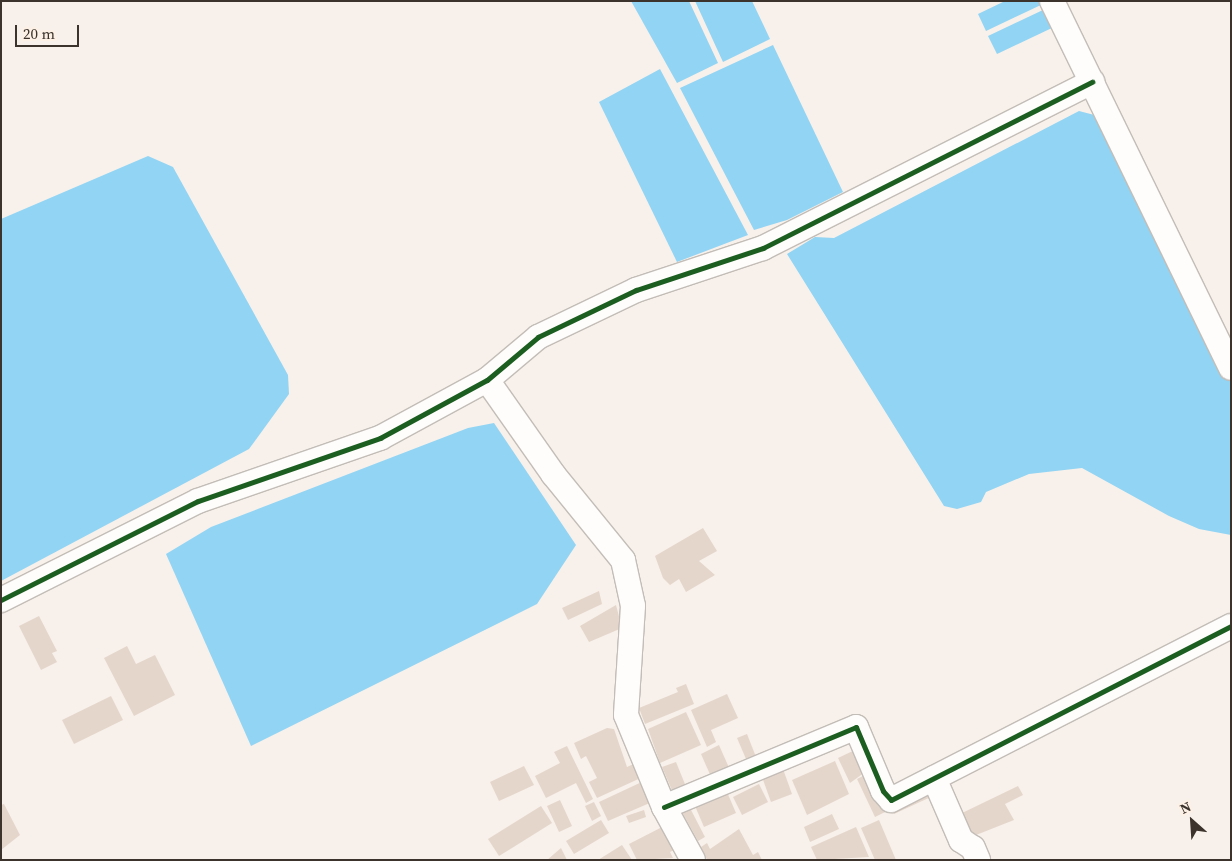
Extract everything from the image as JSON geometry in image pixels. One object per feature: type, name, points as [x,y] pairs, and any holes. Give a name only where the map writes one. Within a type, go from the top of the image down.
[{"type":"street","points":[[1052,1],[1231,368]]},
{"type":"street","points":[[1,600],[198,501],[380,438],[487,380],[538,338],[636,290],[763,248],[1092,82]]},
{"type":"street","points":[[487,380],[552,474],[623,560],[634,606],[626,715],[664,807],[693,860]]},
{"type":"street","points":[[664,807],[856,727],[883,791],[891,800],[1231,626]]},
{"type":"street","points":[[934,778],[961,840],[973,848],[978,860]]},
{"type":"water","points":[[631,1],[689,1],[718,63],[677,83]]},
{"type":"water","points":[[695,1],[752,1],[770,39],[723,62]]},
{"type":"water","points":[[1005,1],[1041,1],[1043,4],[986,31],[978,14]]},
{"type":"water","points":[[1045,9],[1054,27],[997,54],[988,36]]},
{"type":"water","points":[[773,45],[843,192],[787,220],[754,230],[680,88]]},
{"type":"water","points":[[660,69],[748,235],[677,262],[599,102]]},
{"type":"water","points":[[1079,111],[1102,117],[1231,379],[1231,535],[1199,529],[1169,516],[1082,468],[1029,474],[986,492],[981,502],[957,509],[944,506],[787,254],[815,237],[834,238]]},
{"type":"water","points":[[148,156],[173,167],[288,375],[289,394],[249,449],[1,581],[1,219]]},
{"type":"water","points":[[494,423],[576,545],[537,604],[251,746],[166,554],[211,527],[468,428]]},
{"type":"building","points":[[703,528],[717,551],[699,561],[715,575],[686,592],[679,579],[670,585],[663,578],[655,556]]},
{"type":"building","points":[[599,591],[602,604],[568,620],[562,608]]},
{"type":"building","points":[[616,605],[622,628],[589,642],[580,626]]},
{"type":"building","points":[[39,616],[57,651],[52,653],[57,662],[41,670],[19,626]]},
{"type":"building","points":[[127,646],[136,664],[155,655],[175,695],[134,716],[104,658]]},
{"type":"building","points":[[686,684],[694,704],[645,724],[639,708],[678,692],[676,688]]},
{"type":"building","points":[[727,694],[738,718],[711,730],[716,742],[707,747],[691,710]]},
{"type":"building","points":[[111,696],[123,720],[74,744],[62,720]]},
{"type":"building","points":[[686,712],[701,745],[660,763],[648,729]]},
{"type":"building","points":[[607,728],[614,729],[627,767],[638,762],[645,776],[597,798],[589,782],[597,778],[586,756],[581,759],[574,743]]},
{"type":"building","points":[[747,734],[758,762],[749,766],[737,738]]},
{"type":"building","points":[[719,745],[730,770],[712,779],[701,754]]},
{"type":"building","points":[[567,746],[593,799],[586,803],[576,783],[546,798],[535,776],[560,763],[554,752]]},
{"type":"building","points":[[857,749],[868,770],[850,783],[838,758]]},
{"type":"building","points":[[835,761],[849,794],[807,815],[792,780]]},
{"type":"building","points":[[676,762],[687,789],[674,795],[662,767]]},
{"type":"building","points":[[524,766],[534,785],[499,801],[490,782]]},
{"type":"building","points":[[783,769],[792,794],[771,802],[762,777]]},
{"type":"building","points":[[867,774],[885,812],[875,817],[857,779]]},
{"type":"building","points":[[646,780],[652,802],[608,821],[599,802]]},
{"type":"building","points":[[759,784],[768,802],[742,815],[733,797]]},
{"type":"building","points":[[1018,786],[1023,795],[1005,804],[1014,820],[971,837],[960,814]]},
{"type":"building","points":[[930,789],[933,796],[894,814],[891,807]]},
{"type":"building","points":[[727,792],[736,813],[704,827],[695,806]]},
{"type":"building","points":[[560,800],[572,826],[559,832],[547,806]]},
{"type":"building","points":[[594,802],[601,816],[592,821],[585,806]]},
{"type":"building","points":[[4,804],[20,835],[1,850],[1,805]]},
{"type":"building","points":[[541,806],[552,823],[499,856],[488,839]]},
{"type":"building","points":[[690,808],[705,837],[698,841],[682,812]]},
{"type":"building","points":[[644,810],[646,817],[629,823],[626,816]]},
{"type":"building","points":[[832,814],[839,829],[810,842],[804,827]]},
{"type":"building","points":[[601,820],[609,833],[574,854],[566,841]]},
{"type":"building","points":[[879,820],[896,860],[875,860],[861,828]]},
{"type":"building","points":[[666,825],[678,848],[670,852],[673,858],[637,860],[629,844]]},
{"type":"building","points":[[856,827],[869,857],[817,860],[811,847]]},
{"type":"building","points":[[739,829],[753,855],[758,852],[762,860],[707,860],[701,847],[707,843],[710,849]]},
{"type":"building","points":[[622,845],[632,860],[598,860]]},
{"type":"building","points":[[561,848],[567,860],[547,860]]},
{"type":"cycle path","points":[[1,600],[198,501],[380,438],[487,380],[538,337],[636,290],[763,248],[1092,82]]},
{"type":"cycle path","points":[[664,807],[856,727],[883,791],[891,800],[1231,626]]}]
